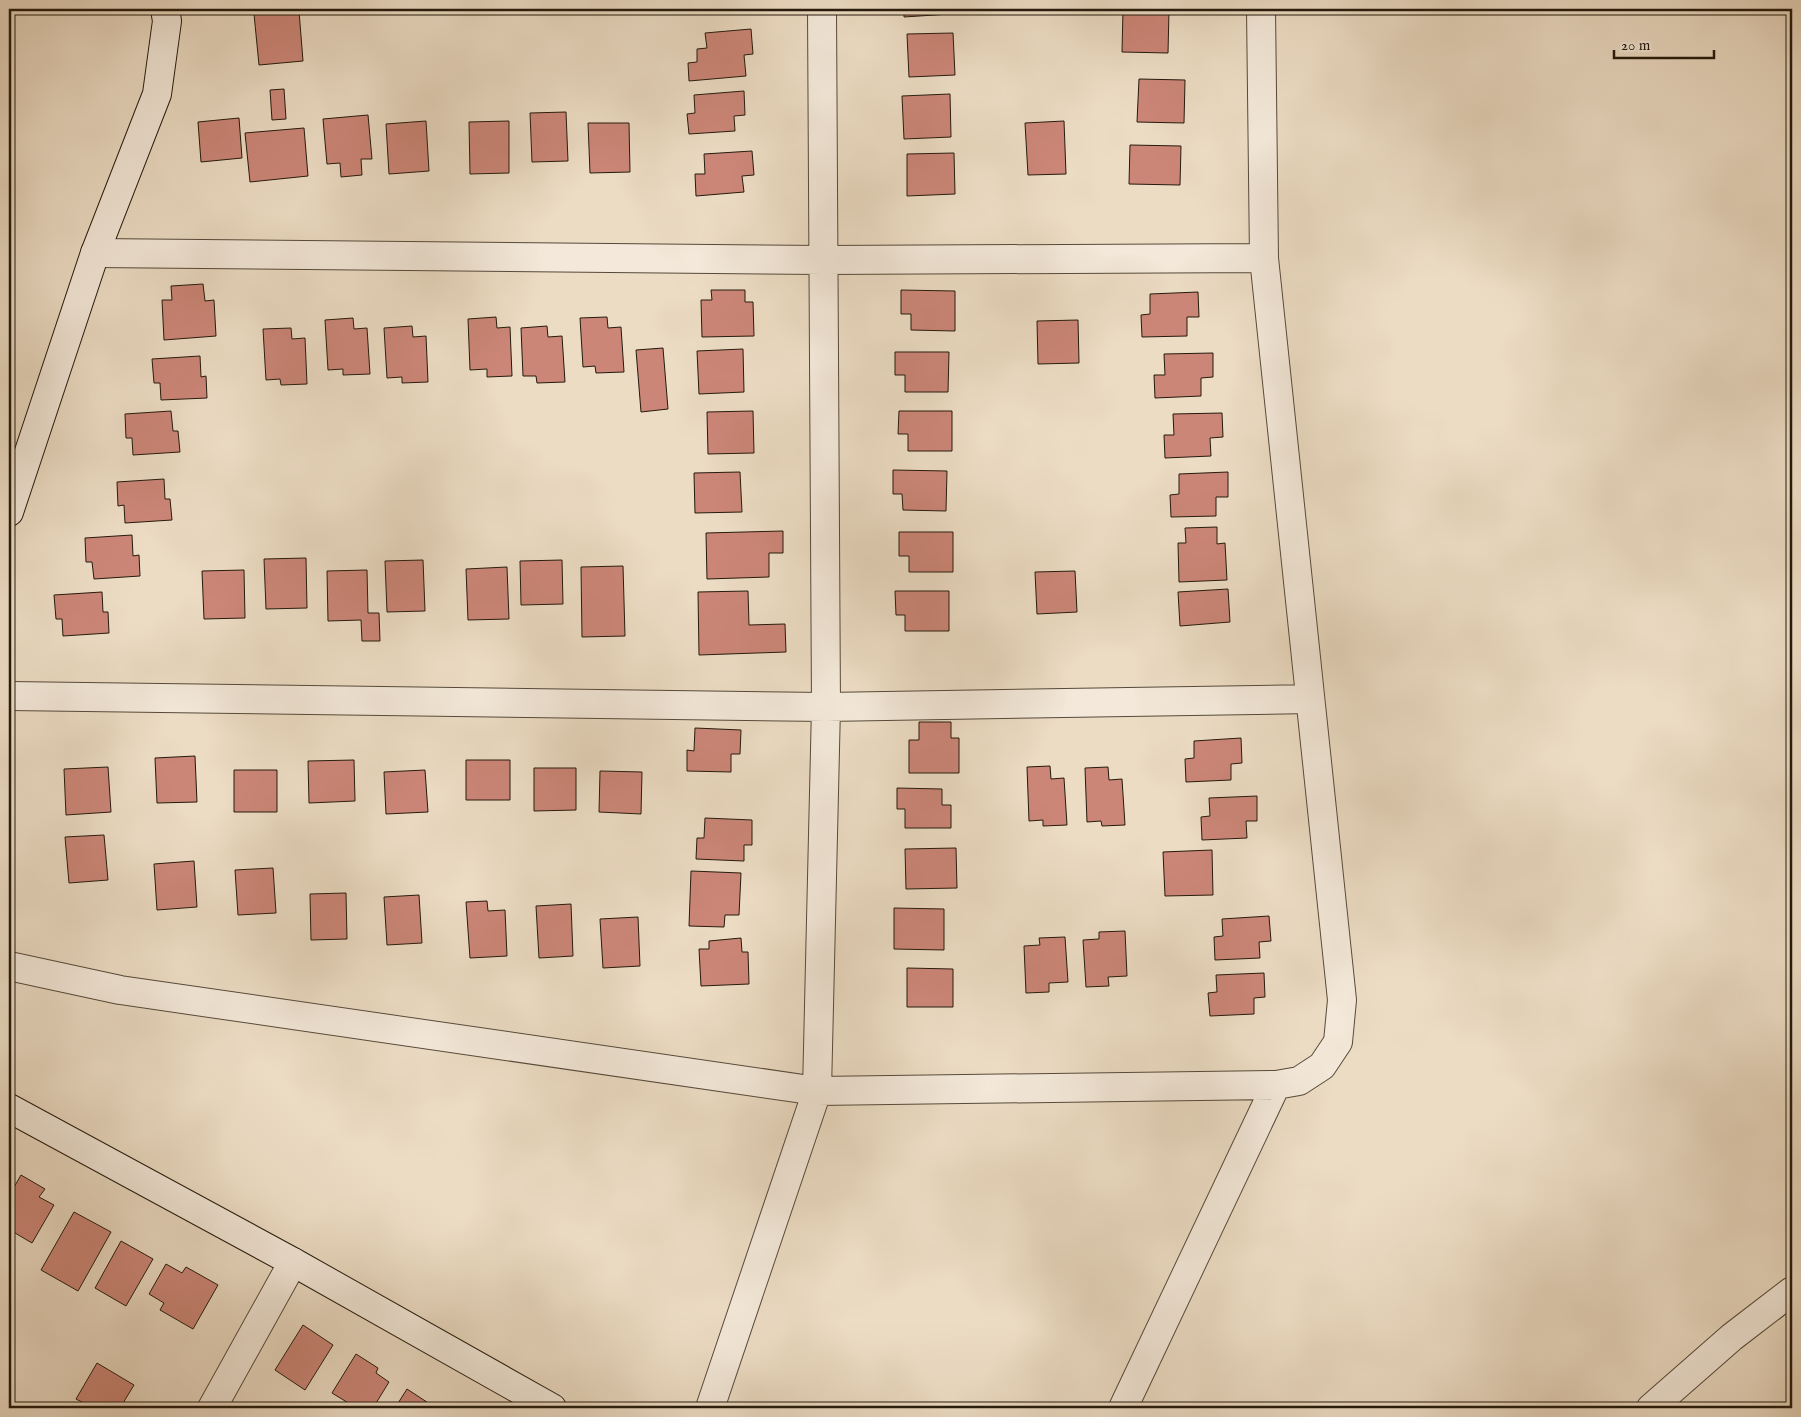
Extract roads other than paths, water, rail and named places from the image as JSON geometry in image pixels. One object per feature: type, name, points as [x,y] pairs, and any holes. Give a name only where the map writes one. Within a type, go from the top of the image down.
[{"type":"street","points":[[9,512],[95,253],[156,94],[167,21],[164,9]]},
{"type":"street","points":[[710,1408],[817,1091],[826,707],[822,9]]},
{"type":"street","points":[[9,966],[120,990],[817,1091],[1276,1085],[1299,1081],[1322,1066],[1338,1042],[1342,1000],[1264,258],[1260,9]]},
{"type":"street","points":[[95,253],[824,260],[1264,258]]},
{"type":"street","points":[[9,696],[826,707],[1310,699]]},
{"type":"street","points":[[1123,1408],[1276,1085]]},
{"type":"street","points":[[9,1108],[293,1262],[552,1408]]},
{"type":"street","points":[[212,1408],[293,1262]]},
{"type":"street","points":[[1651,1408],[1732,1337],[1790,1297]]}]
